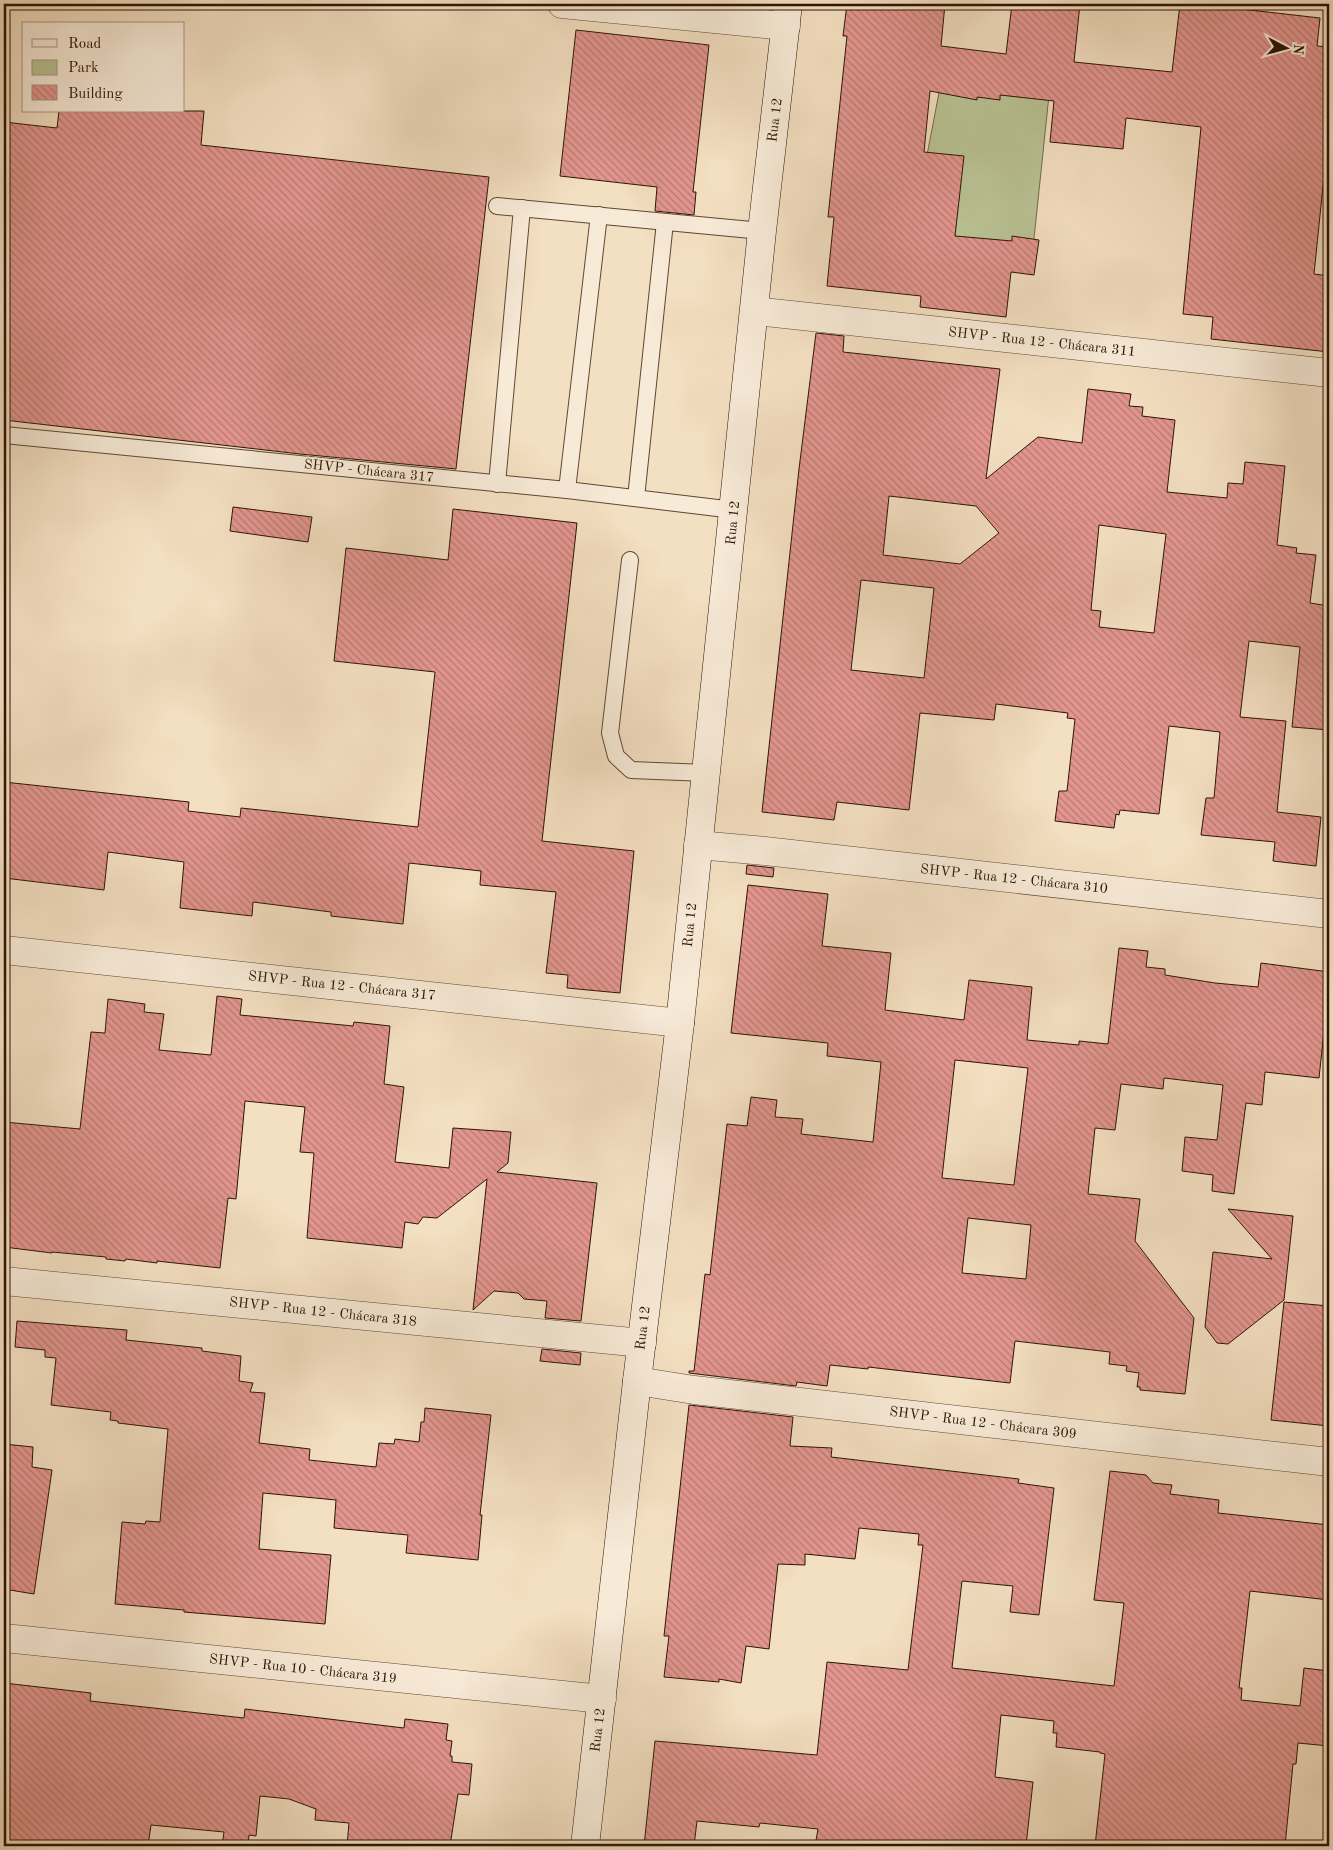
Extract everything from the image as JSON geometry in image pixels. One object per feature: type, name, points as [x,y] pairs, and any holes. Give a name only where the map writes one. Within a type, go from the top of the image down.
[{"type":"street","points":[[562,4],[787,15]]},
{"type":"street","name":"Rua 12","points":[[585,1846],[637,1381],[680,1023],[762,231],[787,15]]},
{"type":"street","name":"SHVP - Rua 12 - Chácara 311","points":[[755,311],[1329,373]]},
{"type":"street","name":"SHVP - Rua 12 - Chácara 310","points":[[698,845],[1329,914]]},
{"type":"street","name":"SHVP - Rua 12 - Chácara 317","points":[[4,950],[680,1023]]},
{"type":"street","name":"SHVP - Rua 12 - Chácara 318","points":[[4,1281],[642,1343]]},
{"type":"street","name":"SHVP - Rua 12 - Chácara 309","points":[[637,1381],[714,1392],[1329,1462]]},
{"type":"street","name":"SHVP - Rua 10 - Chácara 319","points":[[4,1638],[602,1699]]},
{"type":"lane","points":[[497,206],[762,231]]},
{"type":"lane","points":[[497,484],[522,208]]},
{"type":"lane","points":[[567,490],[599,216]]},
{"type":"lane","points":[[636,498],[665,222]]},
{"type":"lane","name":"SHVP - Chácara 317","points":[[4,435],[567,490],[734,510]]},
{"type":"lane","points":[[630,560],[610,733],[616,756],[631,770],[706,773]]},
{"type":"green space","points":[[943,72],[1051,76],[1033,248],[912,233]]},
{"type":"building","points":[[847,4],[945,4],[941,46],[1006,54],[1012,4],[1080,4],[1074,62],[1172,72],[1180,4],[1223,4],[1223,7],[1320,18],[1317,46],[1329,47],[1329,176],[1324,176],[1314,274],[1329,276],[1329,352],[1211,339],[1213,317],[1183,314],[1201,127],[1126,118],[1123,149],[1050,142],[1054,101],[1000,95],[1000,100],[977,97],[977,100],[930,91],[924,152],[964,156],[955,236],[1012,241],[1012,236],[1039,240],[1034,275],[1011,272],[1006,317],[920,307],[921,296],[827,286],[834,217],[828,217],[847,36],[843,36]]},
{"type":"building","points":[[576,30],[709,45],[693,192],[696,192],[694,215],[655,211],[657,187],[560,176]]},
{"type":"building","points":[[204,111],[201,145],[489,177],[456,469],[300,454],[4,420],[4,122],[57,128],[59,112]]},
{"type":"building","points":[[816,333],[844,336],[843,352],[1000,369],[986,479],[1038,437],[1082,443],[1088,389],[1131,394],[1129,406],[1143,407],[1142,416],[1175,420],[1167,492],[1227,498],[1228,483],[1243,484],[1245,462],[1285,466],[1277,545],[1297,548],[1296,553],[1316,555],[1310,603],[1329,606],[1329,730],[1292,727],[1300,647],[1249,641],[1240,717],[1286,721],[1277,812],[1321,817],[1316,866],[1273,861],[1275,842],[1201,835],[1206,798],[1214,798],[1220,732],[1169,726],[1159,814],[1120,810],[1119,815],[1116,814],[1114,828],[1055,821],[1059,791],[1067,791],[1075,719],[1067,718],[1068,713],[996,704],[994,720],[920,713],[909,810],[837,802],[834,820],[762,812],[799,469]],"holes":[[[889,496],[976,506],[999,533],[960,564],[883,555]],[[1099,525],[1166,534],[1154,633],[1099,627],[1101,611],[1091,610]],[[861,580],[934,588],[924,678],[851,670]]]},
{"type":"building","points":[[233,507],[312,517],[308,542],[230,531]]},
{"type":"building","points":[[453,509],[577,523],[542,841],[634,851],[620,993],[567,988],[568,975],[546,973],[556,892],[480,885],[481,871],[409,863],[403,924],[331,916],[331,912],[253,902],[252,916],[180,908],[184,862],[108,852],[104,890],[4,878],[4,782],[189,802],[188,811],[240,817],[241,808],[418,827],[435,672],[334,661],[346,548],[448,560]]},
{"type":"building","points":[[747,865],[774,868],[773,877],[746,874]]},
{"type":"building","points":[[748,885],[828,894],[822,946],[891,953],[885,1010],[964,1020],[969,980],[1032,987],[1027,1040],[1079,1045],[1079,1041],[1108,1044],[1119,948],[1148,951],[1146,967],[1165,969],[1165,975],[1215,983],[1258,987],[1261,963],[1329,972],[1319,1078],[1265,1072],[1262,1105],[1246,1103],[1234,1194],[1212,1191],[1213,1175],[1182,1171],[1185,1137],[1217,1140],[1223,1085],[1164,1078],[1163,1089],[1121,1084],[1115,1130],[1095,1128],[1088,1194],[1140,1199],[1135,1241],[1194,1318],[1185,1394],[1140,1390],[1140,1387],[1137,1387],[1139,1373],[1126,1371],[1127,1366],[1109,1364],[1110,1352],[1015,1341],[1010,1383],[868,1367],[868,1369],[830,1365],[827,1386],[797,1382],[796,1386],[689,1373],[689,1371],[694,1371],[705,1274],[710,1275],[727,1124],[747,1126],[751,1097],[777,1100],[775,1117],[803,1119],[801,1134],[873,1142],[881,1062],[827,1056],[828,1043],[731,1033]],"holes":[[[955,1060],[1028,1068],[1014,1185],[942,1178]],[[968,1218],[1031,1225],[1026,1279],[962,1273]]]},
{"type":"building","points":[[217,996],[242,999],[240,1015],[353,1026],[354,1022],[390,1026],[384,1084],[404,1087],[395,1162],[449,1168],[453,1128],[511,1132],[508,1163],[497,1172],[597,1183],[581,1321],[545,1318],[547,1301],[524,1299],[518,1293],[494,1291],[473,1310],[487,1179],[437,1218],[423,1217],[418,1224],[405,1222],[402,1248],[307,1238],[314,1153],[300,1152],[305,1107],[245,1101],[236,1199],[228,1198],[220,1268],[157,1261],[157,1263],[126,1259],[125,1261],[106,1259],[106,1257],[4,1247],[4,1122],[80,1129],[91,1032],[105,1033],[108,999],[145,1004],[144,1012],[164,1014],[159,1050],[211,1055]]},
{"type":"building","points":[[1228,1209],[1293,1216],[1284,1300],[1228,1344],[1217,1343],[1205,1327],[1213,1252],[1272,1259]]},
{"type":"building","points":[[1284,1302],[1329,1306],[1329,1426],[1271,1420]]},
{"type":"building","points":[[17,1321],[127,1330],[126,1340],[202,1348],[202,1351],[241,1356],[239,1381],[253,1383],[250,1392],[265,1393],[259,1443],[310,1449],[309,1460],[376,1467],[379,1443],[394,1444],[395,1439],[419,1442],[421,1422],[424,1422],[425,1408],[491,1415],[480,1515],[482,1515],[478,1560],[406,1553],[408,1535],[334,1528],[336,1500],[263,1493],[259,1549],[331,1555],[325,1624],[115,1604],[122,1522],[145,1524],[146,1521],[160,1522],[168,1429],[118,1423],[118,1421],[110,1420],[111,1412],[51,1405],[56,1358],[45,1357],[45,1350],[15,1347]]},
{"type":"building","points":[[542,1349],[581,1353],[580,1365],[540,1361]]},
{"type":"building","points":[[689,1405],[793,1417],[790,1446],[832,1448],[831,1457],[1019,1479],[1018,1483],[1054,1488],[1039,1615],[1010,1612],[1013,1586],[962,1581],[952,1668],[1114,1686],[1124,1603],[1094,1600],[1110,1471],[1146,1475],[1153,1483],[1172,1485],[1170,1494],[1219,1500],[1218,1513],[1329,1525],[1329,1600],[1250,1591],[1239,1688],[1242,1688],[1241,1700],[1300,1706],[1304,1668],[1329,1671],[1329,1746],[1298,1743],[1296,1764],[1293,1764],[1285,1846],[1095,1846],[1105,1754],[1056,1747],[1057,1733],[1053,1733],[1054,1721],[1001,1715],[995,1777],[1033,1782],[1026,1846],[815,1846],[818,1829],[760,1823],[759,1827],[697,1821],[694,1846],[644,1846],[655,1741],[817,1755],[827,1662],[908,1670],[923,1545],[918,1545],[919,1534],[859,1528],[855,1559],[805,1554],[805,1565],[778,1564],[769,1649],[746,1646],[741,1683],[719,1679],[719,1682],[664,1677],[669,1636],[664,1636]]},
{"type":"building","points":[[4,1444],[33,1447],[32,1467],[52,1470],[34,1594],[4,1589]]},
{"type":"building","points":[[4,1683],[91,1693],[90,1701],[244,1718],[245,1709],[404,1728],[405,1719],[448,1724],[446,1740],[452,1741],[450,1756],[452,1756],[452,1762],[472,1764],[469,1795],[458,1794],[450,1846],[347,1846],[349,1823],[315,1820],[316,1809],[289,1799],[260,1796],[256,1836],[249,1835],[248,1846],[222,1846],[224,1832],[151,1825],[148,1846],[4,1846]]}]
